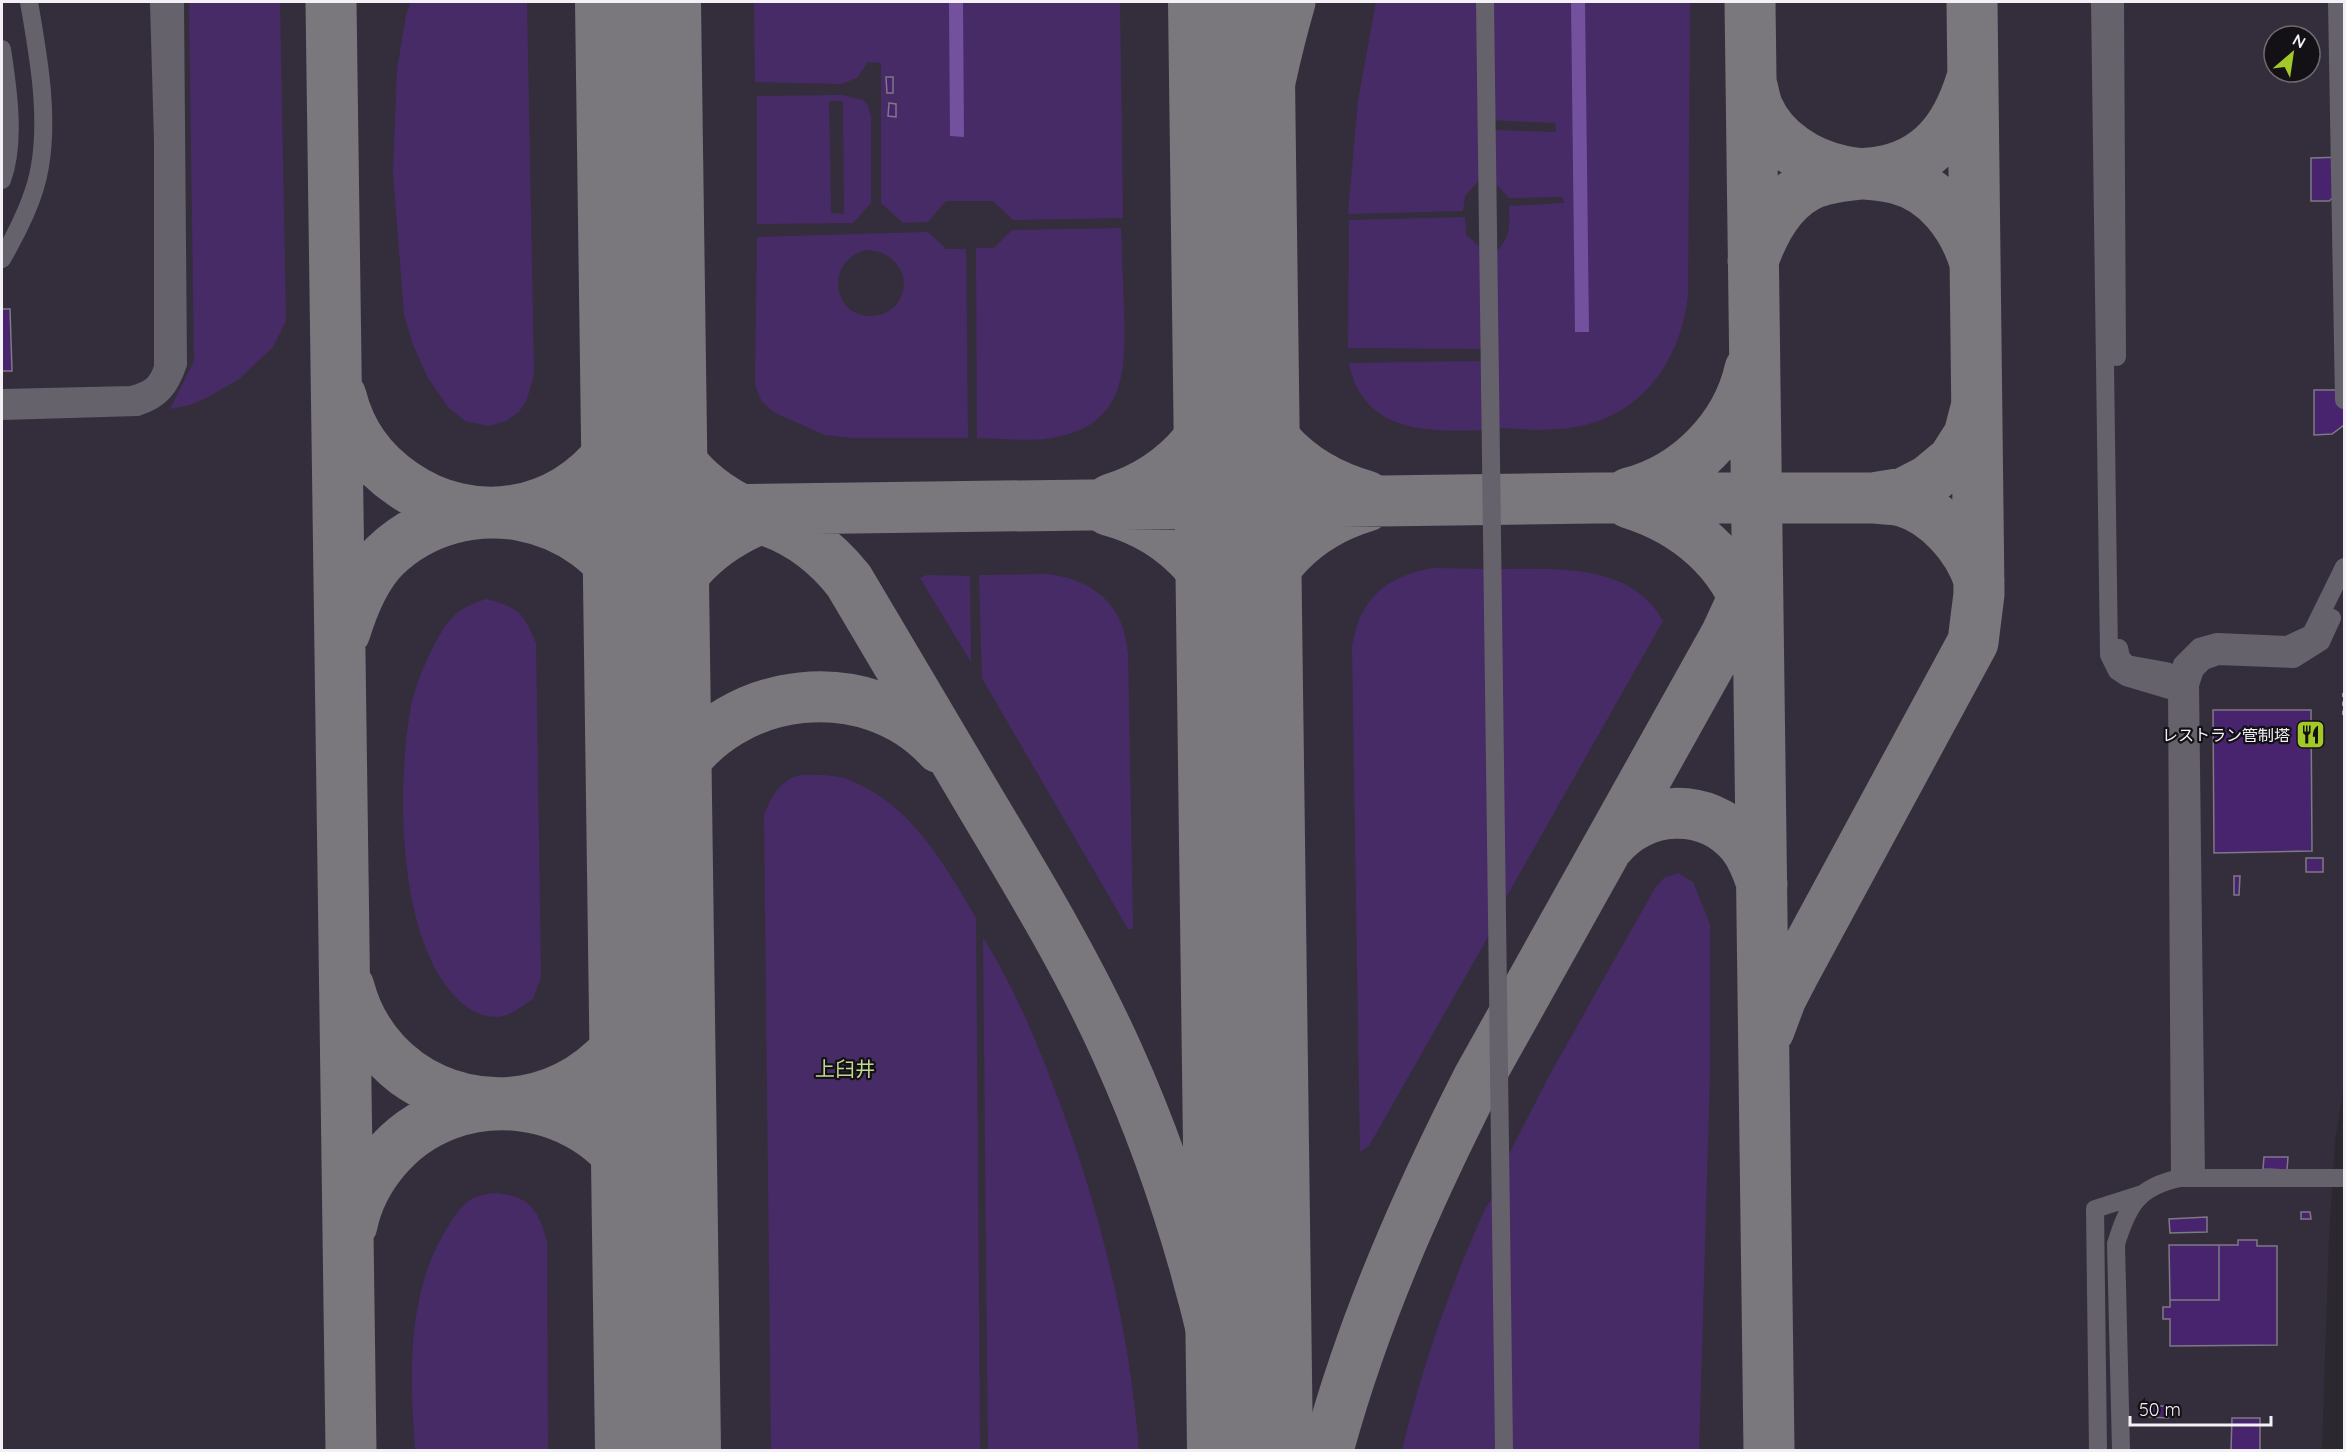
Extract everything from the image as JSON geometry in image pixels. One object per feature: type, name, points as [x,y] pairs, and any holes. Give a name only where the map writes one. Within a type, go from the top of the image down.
[{"type":"lane","points":[[2,259],[24,215],[40,167],[43,122],[40,67],[29,2]]},
{"type":"lane","points":[[2,398],[131,395],[146,391],[160,379],[164,367],[164,344],[163,142],[159,2]]},
{"type":"lane","points":[[2,411],[137,407],[156,400],[172,382],[178,364],[175,2]]},
{"type":"lane","points":[[1485,2],[1504,1450]]},
{"type":"lane","points":[[2100,2],[2109,655],[2117,671],[2126,677],[2184,686]]},
{"type":"lane","points":[[2115,2],[2119,646],[2121,657],[2127,664],[2184,686]]},
{"type":"lane","points":[[2337,2],[2344,400]]},
{"type":"lane","points":[[2,49],[11,143],[2,180]]},
{"type":"lane","points":[[2188,1178],[2182,664],[2199,647],[2217,642],[2287,645],[2311,634],[2344,567]]},
{"type":"lane","points":[[2184,686],[2204,661],[2218,656],[2295,659],[2321,642],[2344,591]]},
{"type":"lane","points":[[2110,1450],[2109,1221],[2158,1183],[2188,1178],[2344,1178]]},
{"type":"lane","points":[[2098,1450],[2095,1209],[2141,1195]]},
{"type":"lane","points":[[2121,1450],[2116,1244],[2124,1218],[2141,1195]]},
{"type":"path","points":[[2344,693],[2344,715]]},
{"type":"shaded area","points":[[2,2],[2344,2],[2344,1087],[2335,1140],[2329,1235],[2322,1450],[2,1450]]},
{"type":"shaded area","points":[[189,2],[280,2],[286,321],[273,347],[239,379],[190,405],[170,409],[194,361]]},
{"type":"shaded area","points":[[411,2],[527,2],[534,375],[527,399],[519,412],[506,421],[489,426],[465,421],[448,407],[428,378],[413,345],[404,314],[393,173],[397,70],[406,15]]},
{"type":"shaded area","points":[[754,2],[1120,2],[1123,218],[1013,220],[993,201],[946,201],[928,222],[903,223],[881,203],[881,63],[868,62],[857,78],[841,84],[755,82]]},
{"type":"shaded area","points":[[949,2],[963,2],[964,137],[950,136]]},
{"type":"shaded area","points":[[1376,2],[1480,2],[1481,178],[1465,196],[1463,211],[1348,214],[1358,101]]},
{"type":"shaded area","points":[[1489,2],[1690,2],[1688,295],[1683,321],[1675,346],[1664,368],[1649,387],[1631,403],[1610,416],[1586,425],[1551,430],[1494,428],[1492,256],[1503,244],[1508,233],[1509,206],[1564,203],[1563,197],[1509,198],[1492,180],[1491,130],[1556,132],[1555,123],[1490,120]]},
{"type":"shaded area","points":[[1571,2],[1585,2],[1589,332],[1575,332]]},
{"type":"shaded area","points":[[842,95],[863,100],[868,106],[871,117],[871,203],[853,223],[757,224],[757,96]],"holes":[[[829,101],[843,101],[844,214],[831,213]]]},
{"type":"shaded area","points":[[1465,217],[1466,235],[1484,250],[1486,349],[1348,348],[1349,220]]},
{"type":"shaded area","points":[[1121,228],[1124,355],[1116,393],[1107,409],[1094,422],[1075,432],[1051,438],[1024,440],[977,438],[976,248],[994,248],[1012,230]]},
{"type":"shaded area","points":[[928,232],[946,249],[966,249],[968,438],[852,438],[825,435],[775,413],[762,402],[755,385],[757,237]],"holes":[[[865,250],[875,251],[891,258],[897,264],[904,280],[903,289],[900,299],[889,311],[879,315],[864,316],[852,311],[844,303],[839,292],[838,279],[842,267],[851,257]]]},
{"type":"shaded area","points":[[1486,361],[1486,430],[1464,431],[1421,428],[1401,424],[1383,416],[1368,404],[1357,386],[1349,363]]},
{"type":"shaded area","points":[[1433,568],[1488,569],[1493,928],[1369,1146],[1360,1152],[1352,647],[1361,616],[1368,603],[1378,592],[1401,577]]},
{"type":"shaded area","points":[[1500,569],[1568,570],[1612,579],[1632,588],[1649,602],[1663,621],[1504,901]]},
{"type":"shaded area","points":[[1047,574],[1079,582],[1104,598],[1113,608],[1125,636],[1128,654],[1133,929],[1128,929],[982,678],[979,575]]},
{"type":"shaded area","points":[[927,575],[970,576],[971,662],[920,578]]},
{"type":"shaded area","points":[[486,599],[506,605],[518,612],[523,617],[536,643],[541,977],[533,999],[511,1013],[497,1017],[477,1013],[460,1002],[433,965],[420,931],[411,894],[403,814],[406,738],[413,697],[421,673],[439,636],[451,619],[462,609]]},
{"type":"shaded area","points":[[800,775],[822,775],[846,779],[871,790],[908,820],[952,877],[976,918],[980,1450],[771,1450],[764,816],[772,798],[785,783]]},
{"type":"shaded area","points":[[1678,873],[1693,882],[1710,924],[1710,1073],[1699,1450],[1509,1450],[1504,1164],[1549,1076],[1655,888],[1664,878]]},
{"type":"shaded area","points":[[983,937],[1004,974],[1032,1033],[1056,1093],[1086,1180],[1120,1314],[1139,1450],[988,1450]]},
{"type":"shaded area","points":[[491,1193],[514,1197],[529,1205],[539,1219],[547,1241],[548,1450],[415,1450],[412,1365],[417,1309],[424,1281],[433,1255],[458,1212],[473,1198]]},
{"type":"shaded area","points":[[1493,1197],[1500,1450],[1402,1450],[1418,1388],[1449,1298],[1485,1209]]},
{"type":"building","points":[[886,77],[893,77],[893,93],[887,93]]},
{"type":"building","points":[[889,103],[896,104],[896,117],[888,116]]},
{"type":"building","points":[[2344,157],[2343,190],[2329,201],[2311,201],[2311,158]]},
{"type":"building","points":[[2,309],[10,309],[12,371],[2,371]]},
{"type":"building","points":[[2314,390],[2344,390],[2344,425],[2332,434],[2314,435]]},
{"type":"building","points":[[2213,710],[2311,710],[2312,851],[2214,853]]},
{"type":"building","points":[[2306,858],[2323,858],[2323,872],[2306,872]]},
{"type":"building","points":[[2234,876],[2240,876],[2239,895],[2234,895]]},
{"type":"building","points":[[2264,1157],[2288,1157],[2287,1170],[2263,1169]]},
{"type":"building","points":[[2301,1212],[2310,1212],[2311,1219],[2301,1219]]},
{"type":"building","points":[[2207,1217],[2207,1232],[2170,1233],[2169,1219]]},
{"type":"building","points":[[2238,1240],[2257,1240],[2257,1246],[2277,1246],[2277,1345],[2170,1346],[2170,1319],[2163,1319],[2163,1307],[2170,1307],[2170,1300],[2219,1300],[2219,1245],[2238,1245]]},
{"type":"building","points":[[2169,1245],[2219,1245],[2219,1300],[2170,1300]]},
{"type":"building","points":[[2151,1406],[2169,1406],[2168,1418],[2150,1417]]},
{"type":"building","points":[[2232,1418],[2260,1418],[2260,1450],[2231,1450]]},
{"type":"taxiway","points":[[331,2],[351,1450]]},
{"type":"taxiway","points":[[1235,330],[1243,247],[1255,164],[1270,83],[1290,2]]},
{"type":"taxiway","points":[[1750,2],[1769,1450]]},
{"type":"taxiway","points":[[1769,1030],[1781,998],[1794,973],[1973,642],[1979,594],[1972,2]]},
{"type":"taxiway","points":[[1753,261],[1776,215],[1793,196],[1803,189],[1829,178],[1896,168],[1926,152],[1949,129],[1971,81]]},
{"type":"taxiway","points":[[1752,86],[1758,108],[1765,120],[1782,141],[1793,150],[1830,168],[1898,179],[1912,184],[1937,200],[1964,236],[1975,263]]},
{"type":"taxiway","points":[[1235,352],[1242,379],[1252,403],[1264,425],[1279,444],[1296,461],[1317,475],[1340,487],[1366,496]]},
{"type":"taxiway","points":[[1111,499],[1135,490],[1158,477],[1194,444],[1209,424],[1221,402],[1235,352]]},
{"type":"taxiway","points":[[341,396],[356,435],[372,457],[403,484],[430,499],[458,508],[486,512],[514,510],[541,503],[567,491],[591,473],[611,451],[630,422],[634,411],[638,398],[643,357]]},
{"type":"taxiway","points":[[1629,493],[1671,476],[1707,448],[1734,411],[1750,369]]},
{"type":"taxiway","points":[[643,380],[658,423],[679,460],[709,490],[748,513]]},
{"type":"taxiway","points":[[1873,498],[1904,493],[1929,480],[1953,460],[1969,435],[1976,408]]},
{"type":"taxiway","points":[[494,513],[1596,498],[1873,498],[1902,501],[1939,521],[1959,543],[1979,580]]},
{"type":"taxiway","points":[[1629,503],[1670,520],[1705,546],[1733,578],[1752,618]]},
{"type":"taxiway","points":[[1239,663],[1244,635],[1253,610],[1264,586],[1278,565],[1316,530],[1340,516],[1367,506]]},
{"type":"taxiway","points":[[1108,510],[1158,531],[1198,565],[1213,586],[1225,610],[1234,635],[1239,662]]},
{"type":"taxiway","points":[[345,632],[356,602],[371,573],[385,556],[416,533],[450,519],[486,513],[522,516],[556,526],[587,544],[614,569],[640,616],[647,660]]},
{"type":"taxiway","points":[[647,659],[663,609],[674,587],[688,568],[725,537],[772,514]]},
{"type":"taxiway","points":[[750,516],[779,525],[805,540],[829,559],[849,581],[1072,960],[1118,1054],[1174,1199],[1204,1298],[1236,1450]]},
{"type":"taxiway","points":[[1328,1450],[1358,1354],[1393,1261],[1455,1124],[1726,635],[1738,609],[1748,578]]},
{"type":"taxiway","points":[[650,853],[663,803],[675,775],[700,744],[730,721],[764,706],[802,698],[839,698],[876,706],[910,723],[940,748]]},
{"type":"taxiway","points":[[1609,846],[1623,832],[1639,822],[1674,813],[1693,815],[1711,820],[1727,829],[1742,843],[1751,857],[1762,884]]},
{"type":"taxiway","points":[[349,987],[358,1012],[371,1035],[387,1056],[407,1073],[435,1089],[464,1099],[494,1103],[524,1101],[553,1093],[580,1079],[605,1060],[626,1036],[641,1007],[651,954]]},
{"type":"taxiway","points":[[352,1225],[360,1199],[373,1174],[384,1160],[414,1132],[448,1114],[485,1106],[523,1106],[560,1115],[593,1133],[622,1160],[643,1194],[656,1247]]},
{"type":"runway","points":[[638,2],[658,1450]]},
{"type":"runway","points":[[1231,2],[1250,1450]]},
{"type":"place","name":"レストラン管制塔","points":[[2311,735]]},
{"type":"district","name":"上臼井","points":[[845,1069]]}]
